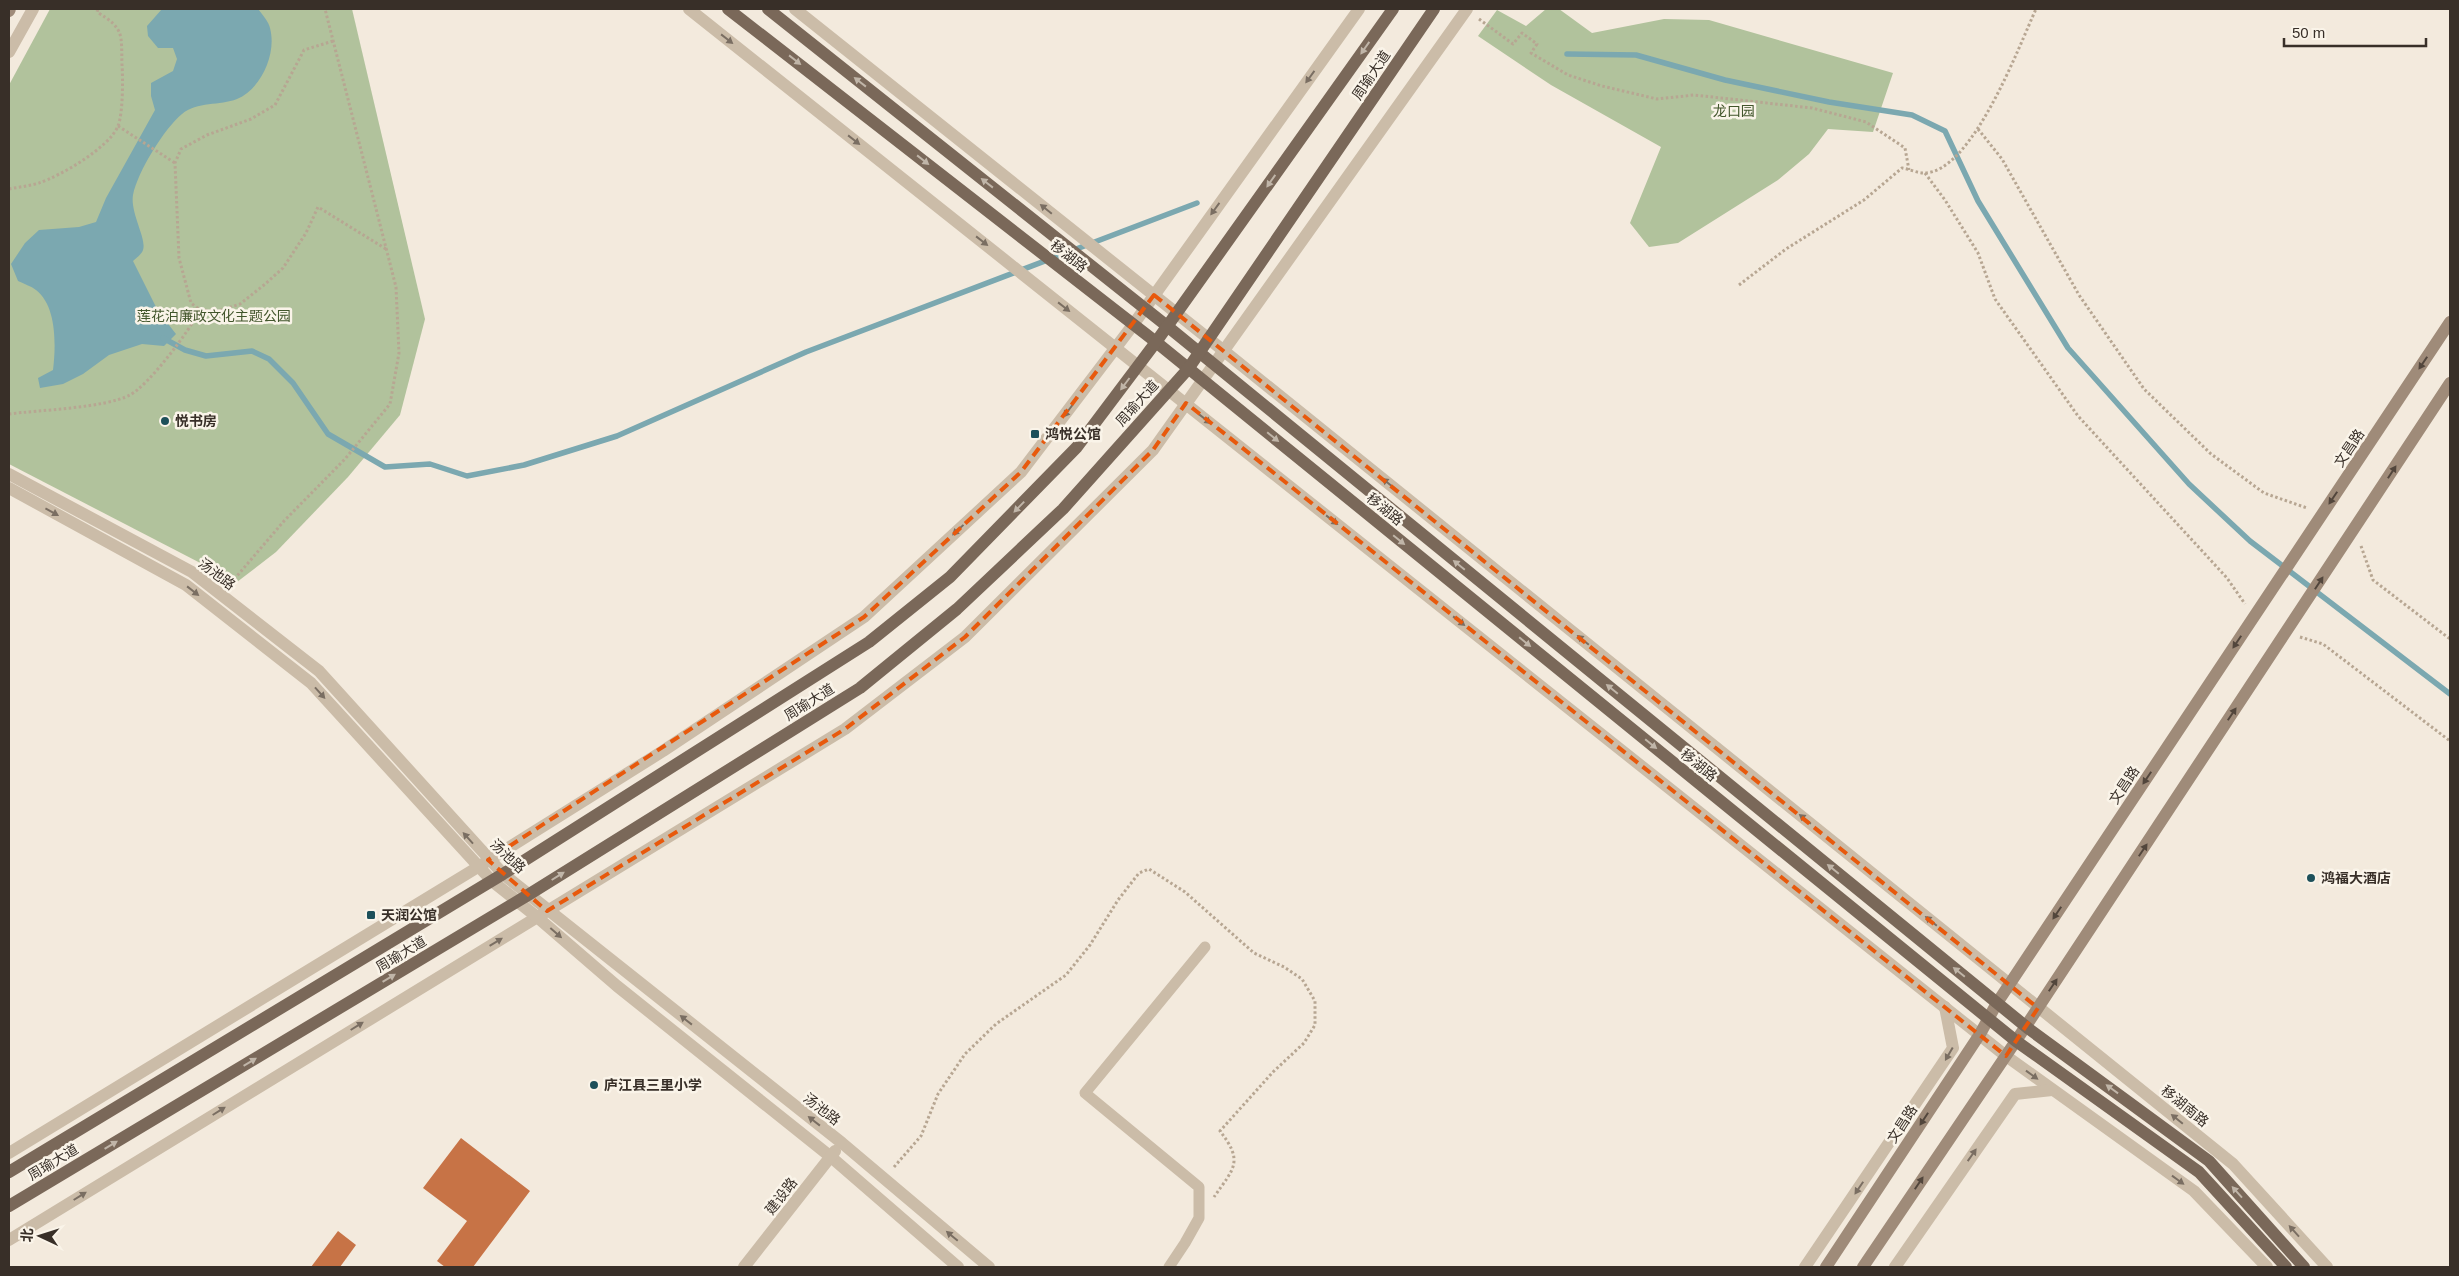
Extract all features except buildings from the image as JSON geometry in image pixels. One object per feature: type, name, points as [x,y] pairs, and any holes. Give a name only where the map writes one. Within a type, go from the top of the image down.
[{"type":"main road","name":"移湖路","points":[[728,9],[1156,342],[2016,1041]]},
{"type":"main road","name":"移湖路","points":[[768,9],[1214,364],[1997,1003]]},
{"type":"main road","name":"周瑜大道","points":[[9,1172],[492,881],[869,642],[950,578],[1077,446],[1156,342],[1394,9]]},
{"type":"main road","name":"周瑜大道","points":[[9,1206],[523,898],[860,688],[957,609],[1063,509],[1188,369],[1434,9]]},
{"type":"main road","name":"文昌路","points":[[1826,1267],[1980,1034],[1997,1003],[2450,322]]},
{"type":"main road","points":[[1863,1267],[2038,1008],[2450,383]]},
{"type":"main road","name":"移湖南路","points":[[1997,1003],[2209,1161],[2304,1267]]},
{"type":"main road","points":[[2016,1041],[2199,1172],[2286,1267]]},
{"type":"street","points":[[9,52],[33,9]]},
{"type":"street","points":[[689,9],[2006,1056],[2194,1191],[2268,1267]]},
{"type":"street","name":"移湖路","points":[[795,9],[1224,350],[2010,984]]},
{"type":"street","points":[[9,1153],[483,864],[663,751],[864,617],[1021,472],[1116,348],[1359,9]]},
{"type":"street","points":[[9,1240],[844,729],[964,637],[1153,450],[1466,9]]},
{"type":"street","name":"汤池路","points":[[9,474],[192,572],[319,672],[483,864],[492,881],[523,898]]},
{"type":"street","name":"汤池路","points":[[9,488],[186,585],[311,683],[483,864],[503,874],[523,898],[542,914],[842,1143],[990,1267]]},
{"type":"street","name":"汤池路","points":[[542,914],[618,986],[831,1157],[958,1267]]},
{"type":"street","name":"移湖南路","points":[[2010,984],[2233,1164],[2327,1267]]},
{"type":"street","points":[[1805,1267],[1954,1048],[1945,1007]]},
{"type":"street","points":[[1895,1267],[2015,1094],[2052,1090]]},
{"type":"street","name":"建设路","points":[[744,1267],[842,1143]]},
{"type":"lane","points":[[1169,1267],[1199,1218],[1199,1187],[1085,1093],[1205,947]]},
{"type":"path","points":[[9,189],[38,184],[68,170],[104,144],[118,126],[123,80],[121,34],[115,23],[97,12],[98,9]]},
{"type":"path","points":[[221,595],[284,521],[349,454],[390,404],[399,353],[396,287],[325,9]]},
{"type":"path","points":[[1466,9],[1513,44],[1522,33],[1537,44],[1531,53],[1568,75],[1602,86],[1657,99],[1694,95],[1812,108],[1866,122],[1905,148],[1909,170]]},
{"type":"path","points":[[1739,285],[1786,249],[1864,200],[1902,168],[1925,173],[1943,166],[1963,148],[1990,111],[2036,9]]},
{"type":"path","points":[[333,41],[304,50],[275,105],[251,119],[207,135],[181,149],[175,163],[179,258],[191,302],[200,310],[218,312],[240,304],[284,268],[306,233],[318,207],[387,249]]},
{"type":"path","points":[[118,126],[175,163]]},
{"type":"path","points":[[1978,129],[2002,159],[2079,295],[2144,389],[2211,454],[2264,493],[2323,513]]},
{"type":"path","points":[[1925,173],[1945,200],[1978,253],[1995,299],[2078,416],[2227,578],[2254,617]]},
{"type":"path","points":[[9,414],[104,403],[130,395],[145,384],[192,327],[200,310]]},
{"type":"path","points":[[2355,528],[2373,580],[2450,640]]},
{"type":"path","points":[[2289,629],[2323,644],[2450,741]]},
{"type":"highlighted area","points":[[1154,295],[2038,1008],[2006,1056],[1186,403],[1153,450],[965,637],[845,729],[547,911],[488,860],[864,617],[1021,472]]},
{"type":"green space","name":"莲花泊廉政文化主题公园","points":[[50,9],[352,9],[425,319],[400,415],[348,477],[276,552],[237,582],[9,464],[9,85]]},
{"type":"green space","name":"龙口园","points":[[1546,9],[1559,9],[1592,33],[1664,19],[1709,20],[1893,73],[1873,132],[1828,129],[1809,154],[1778,180],[1678,243],[1649,247],[1630,223],[1661,147],[1551,85],[1478,36],[1497,10],[1526,26]]},
{"type":"water","points":[[162,9],[258,9],[270,28],[272,38],[269,59],[260,79],[246,94],[230,101],[195,107],[182,114],[160,140],[140,174],[136,185],[133,195],[134,210],[144,245],[141,253],[133,261],[158,311],[176,334],[164,346],[142,344],[109,355],[83,374],[63,384],[40,388],[38,378],[53,370],[55,350],[54,327],[48,306],[43,297],[34,289],[18,281],[11,264],[25,243],[39,230],[79,227],[96,222],[106,198],[155,110],[151,96],[151,83],[173,71],[177,59],[173,48],[158,48],[148,36],[147,26]]},
{"type":"waterway","points":[[1567,54],[1636,55],[1725,80],[1829,102],[1912,115],[1945,131],[1978,201],[2068,348],[2189,484],[2250,541],[2450,694]]},
{"type":"waterway","points":[[163,338],[185,350],[206,356],[252,351],[269,359],[293,383],[328,434],[385,467],[430,464],[467,476],[524,465],[617,436],[806,352],[1197,203]]},
{"type":"place","name":"悦书房","points":[[165,421]]},
{"type":"place","name":"鸿悦公馆","points":[[1035,434]]},
{"type":"place","name":"鸿福大酒店","points":[[2311,878]]},
{"type":"place","name":"天润公馆","points":[[371,915]]},
{"type":"place","name":"庐江县三里小学","points":[[594,1085]]}]
